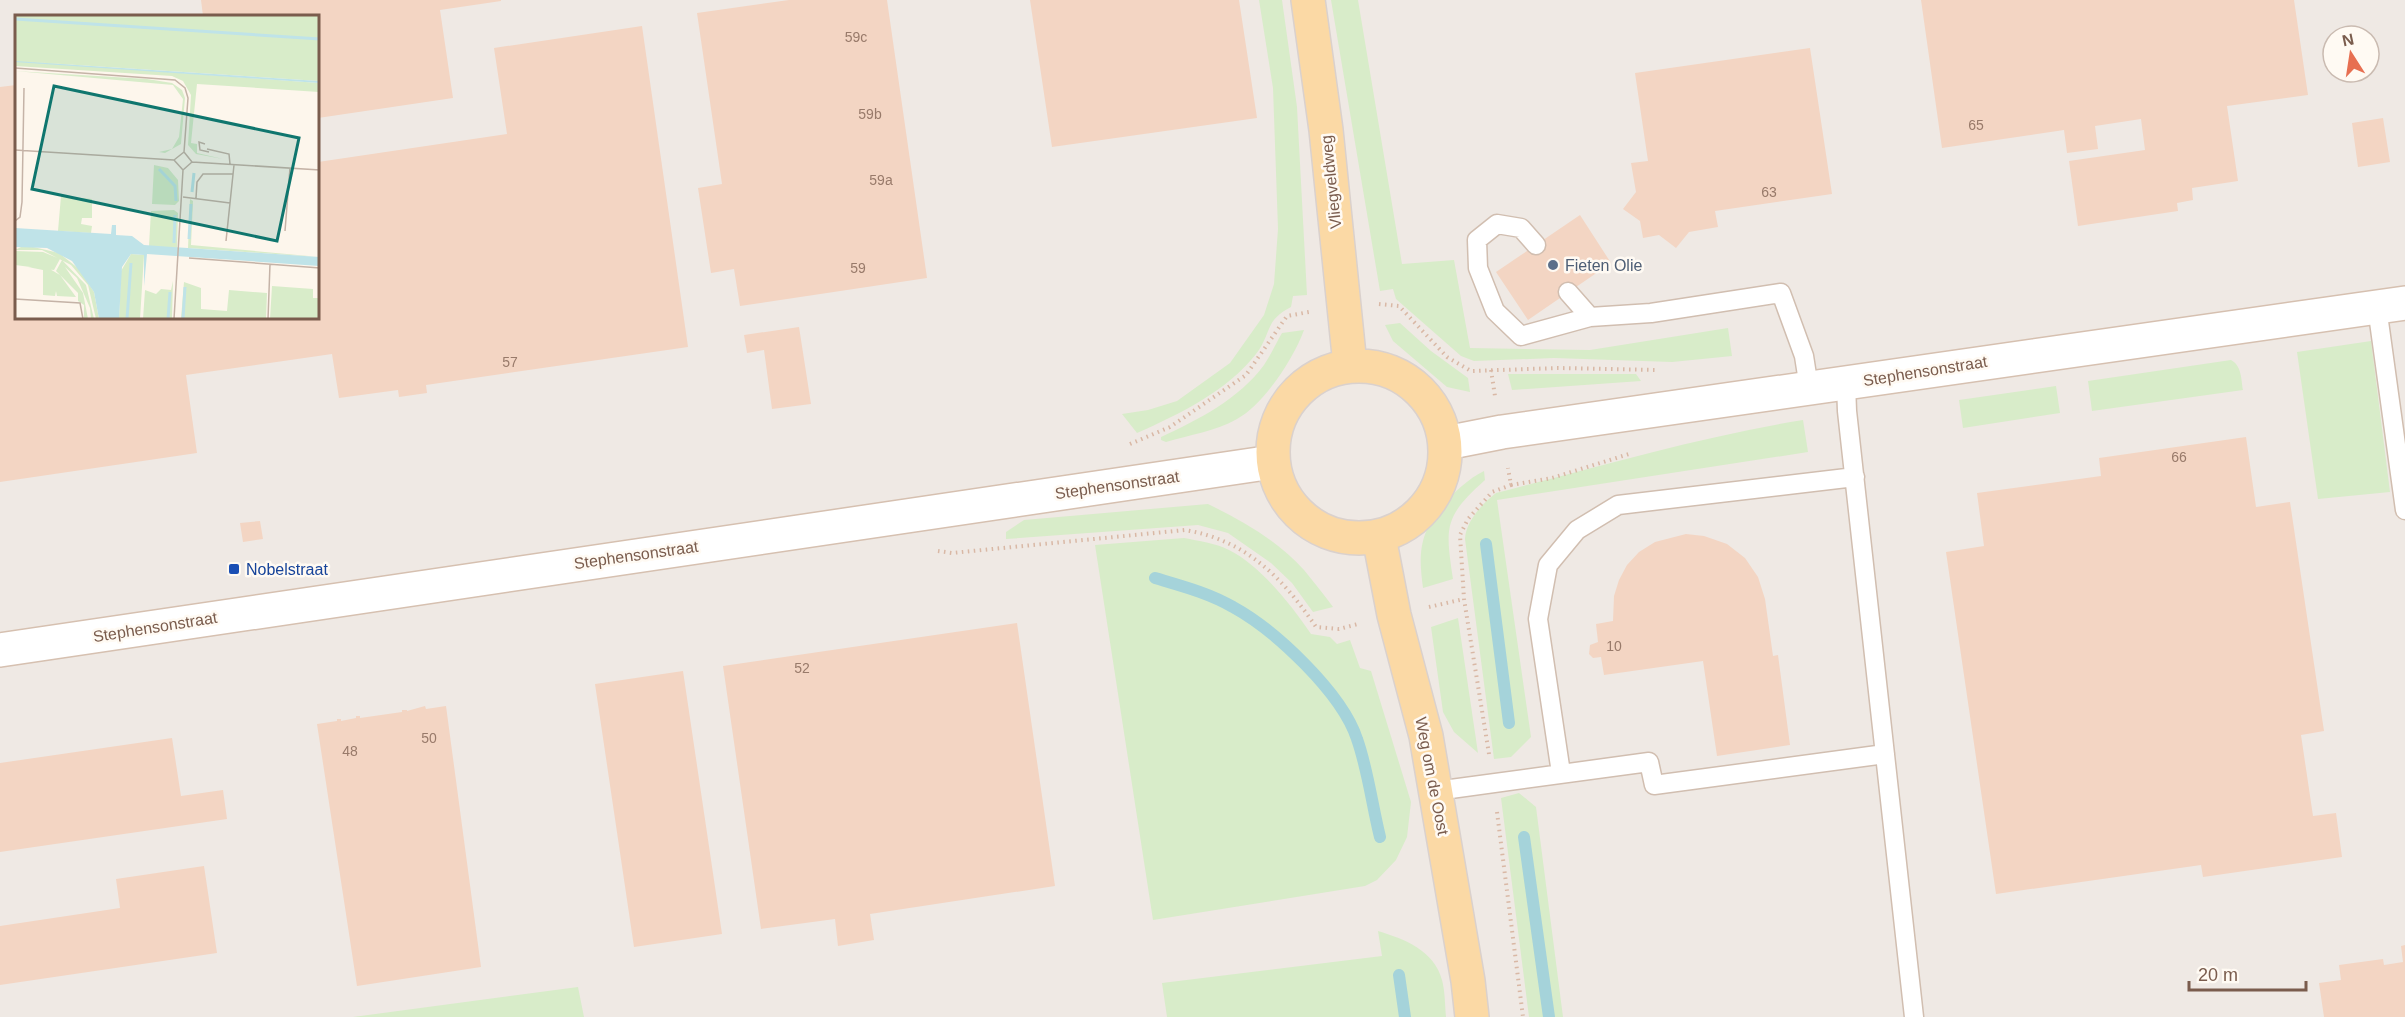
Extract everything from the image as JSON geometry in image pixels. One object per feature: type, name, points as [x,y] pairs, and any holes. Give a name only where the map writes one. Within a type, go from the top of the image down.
[{"type":"main road","name":"Vliegveldweg","points":[[1308,0],[1326,130],[1350,365]]},
{"type":"main road","points":[[1350,365],[1384,369],[1414,384],[1436,410],[1446,443],[1444,474],[1431,503],[1408,525],[1379,537],[1330,535],[1322,530],[1290,507],[1272,462],[1274,427],[1291,397],[1317,375],[1350,365]]},
{"type":"main road","name":"Weg om de Oost","points":[[1379,537],[1394,615],[1426,736],[1468,981],[1472,1017]]},
{"type":"street","name":"Stephensonstraat","points":[[1446,443],[1502,432],[1846,384],[2049,352],[2391,305]]},
{"type":"street","name":"Stephensonstraat","points":[[0,650],[1272,462]]},
{"type":"lane","points":[[1536,245],[1521,228],[1497,224],[1477,240],[1478,268],[1495,310],[1521,336],[1590,317],[1651,313],[1781,293],[1804,356],[1809,388]]},
{"type":"lane","points":[[1568,292],[1590,317]]},
{"type":"lane","points":[[2391,305],[2405,510]]},
{"type":"lane","points":[[1846,384],[1914,1017]]},
{"type":"lane","points":[[1561,773],[1538,619],[1548,566],[1577,530],[1618,505],[1855,477]]},
{"type":"lane","points":[[1436,791],[1649,762],[1654,785],[1885,754]]},
{"type":"path","points":[[931,550],[952,553],[1185,530],[1210,534],[1237,547],[1265,566],[1295,596],[1316,627],[1339,629],[1464,599],[1460,536],[1468,519],[1492,492],[1511,485],[1491,370],[1471,371],[1447,357],[1399,306],[1381,304],[1287,316],[1246,375],[1170,427],[1119,448]]},
{"type":"shaded area","points":[[0,0],[2405,0],[2405,1017],[0,1017]]},
{"type":"green space","points":[[1259,0],[1282,0],[1297,107],[1307,295],[1293,296],[1291,307],[1272,322],[1256,354],[1231,379],[1202,400],[1137,433],[1122,414],[1148,410],[1177,401],[1230,363],[1264,315],[1274,284],[1278,229],[1273,88]]},
{"type":"green space","points":[[1331,0],[1358,0],[1402,264],[1454,260],[1470,348],[1590,350],[1728,328],[1732,356],[1672,362],[1554,358],[1474,361],[1461,356],[1396,299],[1393,289],[1380,291]]},
{"type":"green space","points":[[1400,323],[1431,351],[1468,378],[1470,392],[1447,387],[1393,341],[1385,325]]},
{"type":"green space","points":[[1304,330],[1286,367],[1267,392],[1247,412],[1211,430],[1166,442],[1161,440],[1161,437],[1203,416],[1243,388],[1264,365],[1282,333]]},
{"type":"green space","points":[[2371,341],[2390,492],[2318,499],[2297,352]]},
{"type":"green space","points":[[2231,360],[2239,369],[2243,390],[2092,411],[2088,381]]},
{"type":"green space","points":[[1508,374],[1636,374],[1641,381],[1512,390]]},
{"type":"green space","points":[[2056,386],[2060,413],[1963,428],[1959,400]]},
{"type":"green space","points":[[1803,420],[1808,452],[1497,500],[1531,737],[1511,757],[1494,759],[1465,539],[1468,526],[1480,508],[1496,493],[1687,444]]},
{"type":"green space","points":[[1484,471],[1485,480],[1462,504],[1451,524],[1449,546],[1453,579],[1423,588],[1421,552],[1426,531],[1447,500]]},
{"type":"green space","points":[[1208,504],[1247,525],[1283,550],[1304,570],[1333,607],[1313,612],[1292,583],[1271,563],[1228,533],[1198,525],[1006,539],[1006,532],[1024,520]]},
{"type":"green space","points":[[1184,538],[1207,542],[1241,557],[1274,587],[1311,634],[1330,637],[1337,644],[1350,640],[1360,668],[1371,671],[1411,802],[1407,837],[1396,860],[1377,880],[1365,886],[1153,920],[1095,545]]},
{"type":"green space","points":[[1458,618],[1478,753],[1454,732],[1443,712],[1431,627]]},
{"type":"green space","points":[[1519,793],[1536,807],[1563,1017],[1529,1017],[1501,798]]},
{"type":"green space","points":[[1378,931],[1417,947],[1432,961],[1442,980],[1446,1017],[1167,1017],[1162,983],[1382,956]]},
{"type":"green space","points":[[578,987],[584,1017],[353,1017]]},
{"type":"building","points":[[201,0],[501,0],[440,10],[453,98],[320,118],[320,15],[203,15]]},
{"type":"building","points":[[789,0],[887,0],[927,278],[740,306],[734,269],[711,273],[698,188],[722,184],[697,13]]},
{"type":"building","points":[[1030,0],[1239,0],[1257,118],[1052,147]]},
{"type":"building","points":[[1921,0],[2294,0],[2308,95],[2227,106],[2238,181],[2192,188],[2193,200],[2177,203],[2178,211],[2078,226],[2069,161],[2145,150],[2141,119],[2095,126],[2098,149],[2067,153],[2064,130],[1942,148]]},
{"type":"building","points":[[642,26],[688,347],[426,385],[427,393],[399,397],[398,390],[339,398],[332,354],[186,375],[197,453],[0,482],[0,87],[15,85],[15,320],[320,320],[320,162],[507,134],[494,48]]},
{"type":"building","points":[[1810,48],[1832,194],[1715,211],[1718,227],[1689,232],[1676,248],[1659,235],[1643,238],[1640,221],[1623,209],[1636,192],[1631,163],[1648,161],[1635,73]]},
{"type":"building","points":[[2383,118],[2390,162],[2358,167],[2352,123]]},
{"type":"building","points":[[1580,215],[1611,263],[1528,320],[1496,272]]},
{"type":"building","points":[[799,327],[811,404],[772,409],[764,350],[747,353],[744,335]]},
{"type":"building","points":[[2246,437],[2256,507],[2290,502],[2324,731],[2301,735],[2313,816],[2336,813],[2342,857],[2203,877],[2201,865],[1996,894],[1946,552],[1984,546],[1977,493],[2101,476],[2099,458]]},
{"type":"building","points":[[260,521],[263,539],[243,542],[240,523]]},
{"type":"building","points":[[1686,534],[1704,536],[1727,544],[1745,558],[1758,577],[1765,599],[1773,656],[1778,655],[1790,745],[1717,756],[1703,661],[1604,675],[1601,657],[1593,658],[1589,654],[1590,645],[1598,642],[1596,624],[1613,621],[1614,596],[1627,565],[1639,552],[1655,542]]},
{"type":"building","points":[[1017,623],[1055,886],[870,914],[874,940],[838,946],[835,919],[761,929],[723,666]]},
{"type":"building","points":[[683,671],[722,934],[634,947],[595,684]]},
{"type":"building","points":[[425,706],[426,709],[446,706],[481,967],[357,986],[317,724],[337,721],[337,719],[341,721],[356,718],[356,716],[360,718],[402,712],[402,710],[407,711]]},
{"type":"building","points":[[172,738],[181,796],[223,790],[227,819],[0,852],[0,763]]},
{"type":"building","points":[[204,866],[217,953],[0,985],[0,926],[120,908],[116,879]]},
{"type":"building","points":[[2405,945],[2405,1017],[2324,1017],[2319,983],[2341,980],[2339,965],[2383,959],[2384,965],[2403,962],[2401,946]]},
{"type":"waterway","points":[[1486,544],[1509,723]]},
{"type":"waterway","points":[[1155,578],[1195,590],[1250,617],[1287,647],[1322,683],[1349,721],[1357,739],[1380,837]]},
{"type":"waterway","points":[[1524,837],[1549,1017]]},
{"type":"waterway","points":[[1399,975],[1405,1017]]},
{"type":"place","name":"Fieten Olie","points":[[1553,265]]},
{"type":"place","name":"Nobelstraat","points":[[234,569]]}]
